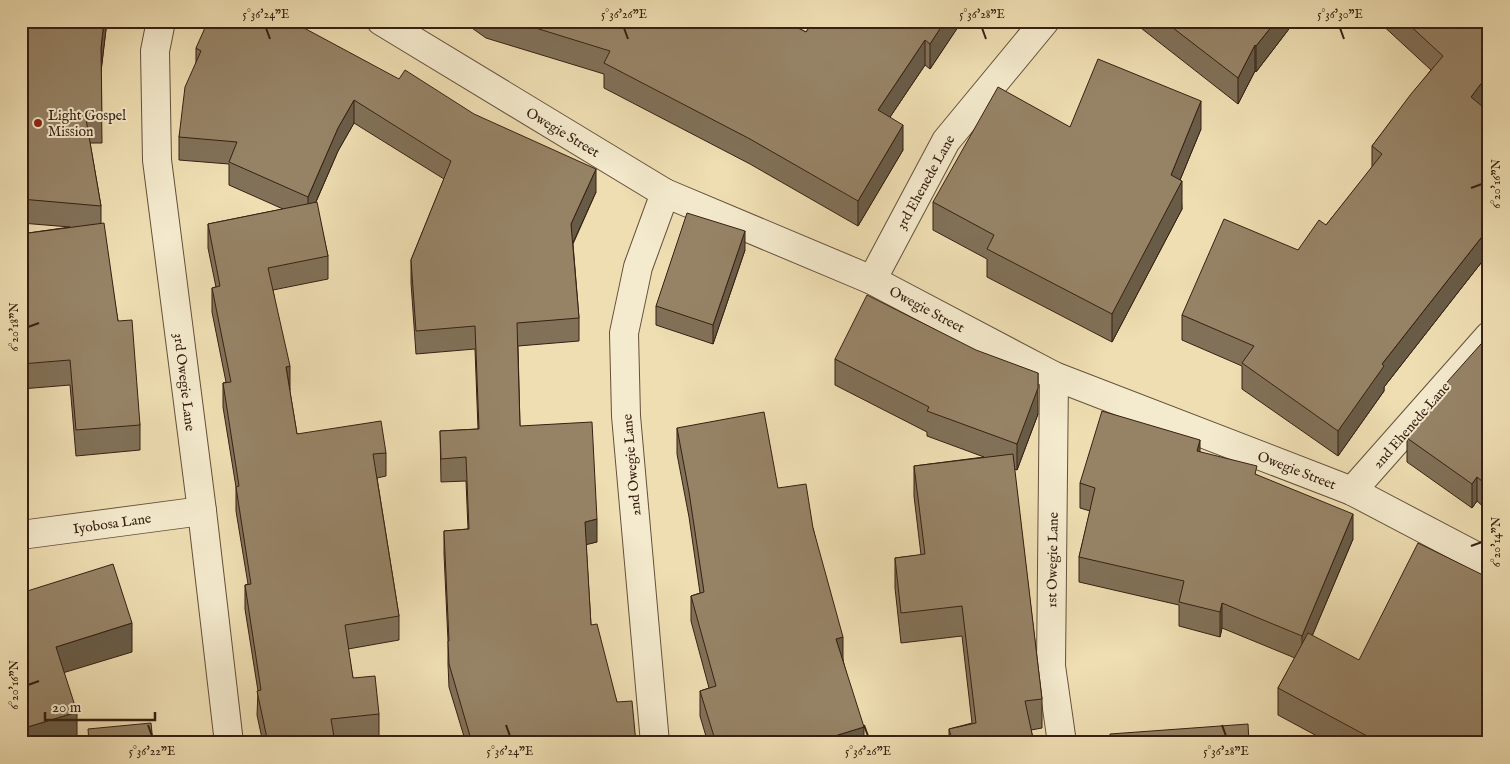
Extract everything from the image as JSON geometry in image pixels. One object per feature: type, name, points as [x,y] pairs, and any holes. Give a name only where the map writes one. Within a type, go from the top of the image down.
[{"type":"street","name":"3rd Owegie Lane","points":[[161,21],[155,51],[157,160],[202,512],[229,743]]},
{"type":"street","name":"Owegie Street","points":[[381,21],[665,194],[872,280],[1054,376],[1352,492],[1489,563]]},
{"type":"street","name":"3rd Ehenede Lane","points":[[872,280],[946,141],[1046,21]]},
{"type":"street","name":"2nd Owegie Lane","points":[[655,743],[626,416],[624,333],[638,267],[665,194]]},
{"type":"street","name":"2nd Ehenede Lane","points":[[1352,492],[1489,336]]},
{"type":"street","name":"1st Owegie Lane","points":[[1054,376],[1051,666],[1062,743]]},
{"type":"street","name":"Iyobosa Lane","points":[[21,535],[202,512]]},
{"type":"building","points":[[21,21],[104,21],[101,48],[102,119],[86,119],[101,206],[21,199]]},
{"type":"building","points":[[208,21],[291,21],[399,79],[405,70],[474,114],[596,169],[571,224],[579,318],[517,323],[520,426],[592,422],[597,519],[585,522],[591,625],[597,624],[617,702],[632,701],[636,743],[472,743],[449,664],[444,531],[469,529],[466,457],[441,459],[440,431],[479,429],[475,326],[416,331],[411,260],[451,161],[354,100],[338,128],[308,197],[229,162],[237,142],[179,137],[185,87],[201,51],[196,48]]},
{"type":"building","points":[[513,21],[784,21],[806,32],[814,21],[945,21],[930,44],[925,40],[878,110],[903,125],[858,201],[750,139],[604,63],[610,51]]},
{"type":"building","points":[[1164,21],[1276,21],[1255,45],[1238,78]]},
{"type":"building","points":[[1405,21],[1479,21],[1489,28],[1489,73],[1471,97],[1489,112],[1489,229],[1382,364],[1384,366],[1338,431],[1242,363],[1254,346],[1182,315],[1224,219],[1298,250],[1319,220],[1326,225],[1382,154],[1372,146],[1411,94],[1443,56]]},
{"type":"building","points":[[1098,59],[1201,101],[1171,175],[1182,181],[1112,314],[987,249],[994,235],[933,202],[998,87],[1070,127]]},
{"type":"building","points":[[317,202],[328,256],[268,268],[290,366],[286,367],[297,434],[381,421],[386,453],[373,454],[399,616],[345,625],[353,678],[375,676],[379,714],[331,719],[335,743],[268,743],[257,691],[261,690],[245,585],[251,584],[236,487],[239,486],[223,383],[231,382],[212,288],[220,286],[208,224]]},
{"type":"building","points":[[687,213],[745,231],[713,325],[656,306]]},
{"type":"building","points":[[104,223],[118,321],[132,320],[140,425],[76,430],[70,360],[21,364],[21,234]]},
{"type":"building","points":[[867,295],[976,350],[1038,373],[1038,388],[1017,444],[927,411],[929,407],[835,359]]},
{"type":"building","points":[[1489,335],[1489,487],[1477,477],[1472,484],[1407,438],[1448,381]]},
{"type":"building","points":[[1102,411],[1200,440],[1197,451],[1257,466],[1255,474],[1353,514],[1302,636],[1222,603],[1220,612],[1179,602],[1184,581],[1079,557],[1095,488],[1080,483]]},
{"type":"building","points":[[764,412],[778,488],[806,484],[813,528],[843,637],[836,639],[864,727],[812,743],[716,743],[700,691],[716,686],[691,596],[704,592],[677,428]]},
{"type":"building","points":[[1013,454],[1042,699],[1025,701],[1034,743],[953,743],[949,729],[976,723],[962,606],[901,613],[895,558],[925,554],[914,466]]},
{"type":"building","points":[[1418,543],[1489,578],[1489,737],[1486,743],[1380,743],[1278,688],[1308,633],[1359,660]]},
{"type":"building","points":[[113,564],[132,623],[56,647],[77,712],[21,729],[21,593]]},
{"type":"building","points":[[151,723],[153,743],[89,743],[88,729]]},
{"type":"building","points":[[1248,724],[1249,743],[1110,743],[1110,734]]},
{"type":"place","name":"Light Gospel Mission","points":[[38,123]]}]
